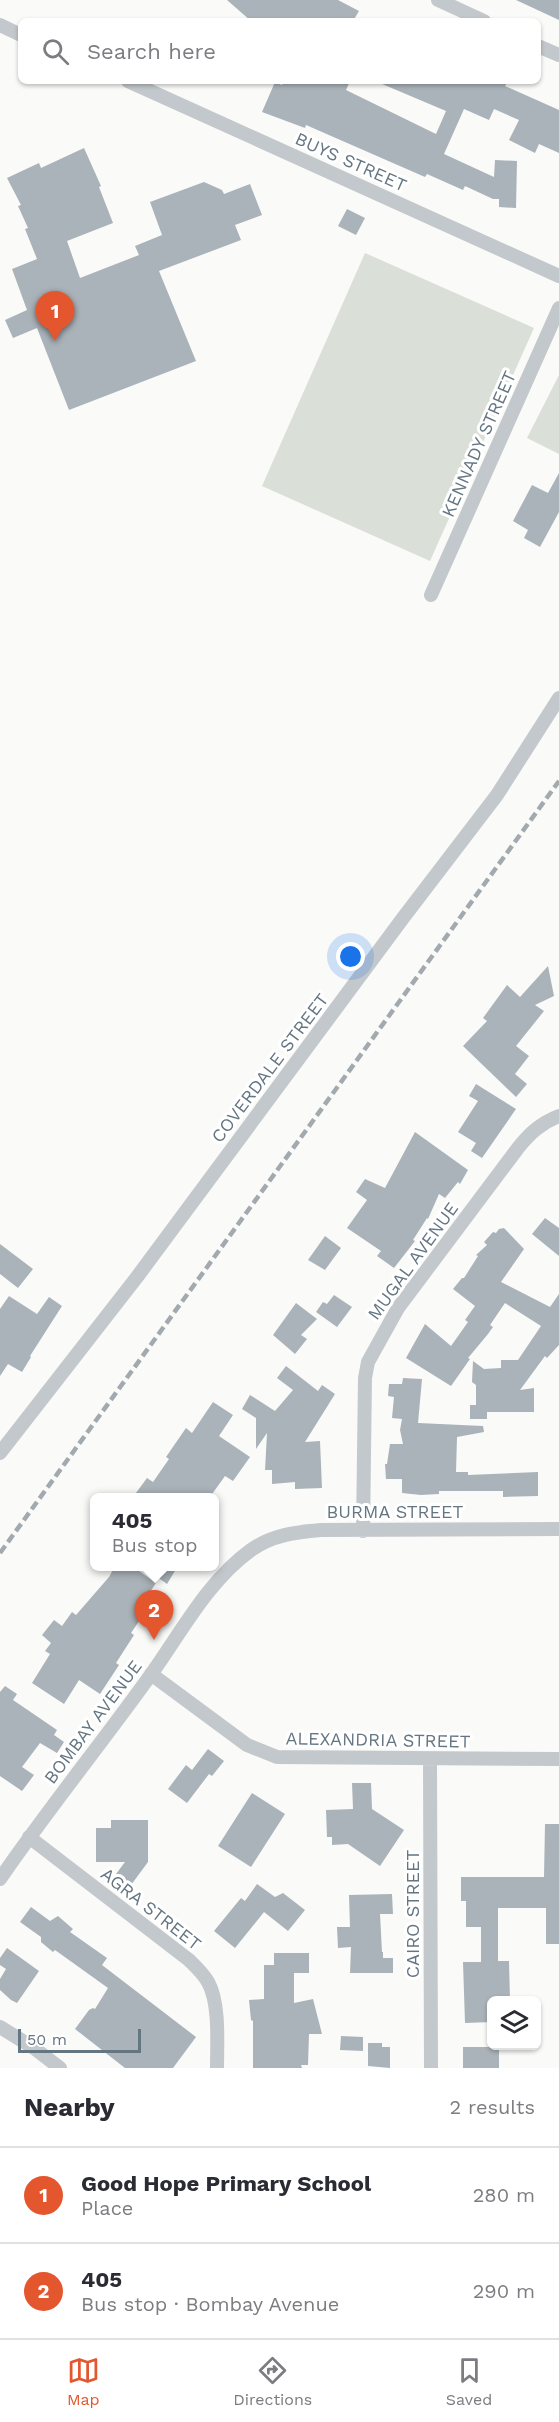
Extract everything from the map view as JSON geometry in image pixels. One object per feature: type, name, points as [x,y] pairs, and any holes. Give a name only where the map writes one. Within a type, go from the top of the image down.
[{"type":"street","points":[[438,0],[477,18]]},
{"type":"street","points":[[0,26],[18,34]]},
{"type":"street","points":[[541,47],[559,56]]},
{"type":"street","name":"BUYS STREET","points":[[135,84],[559,276]]},
{"type":"street","name":"KENNADY STREET","points":[[431,595],[559,308]]},
{"type":"street","name":"COVERDALE STREET","points":[[0,1453],[137,1277],[497,795],[559,698]]},
{"type":"street","name":"MUGAL AVENUE","points":[[363,1531],[365,1378],[374,1349],[398,1308],[518,1148],[532,1131],[559,1116]]},
{"type":"street","name":"BURMA STREET","points":[[238,1560],[253,1548],[289,1533],[321,1530],[559,1530]]},
{"type":"street","name":"BOMBAY AVENUE","points":[[0,1880],[28,1837],[152,1674],[211,1589],[228,1568],[238,1560]]},
{"type":"street","name":"ALEXANDRIA STREET","points":[[152,1674],[247,1745],[277,1757],[559,1759]]},
{"type":"street","name":"CAIRO STREET","points":[[430,1759],[431,2068]]},
{"type":"street","name":"AGRA STREET","points":[[28,1837],[189,1960],[201,1972],[210,1984],[214,2005],[218,2068]]},
{"type":"street","points":[[0,2027],[34,2048],[60,2068]]},
{"type":"shaded area","points":[[365,253],[534,328],[430,561],[262,486]]},
{"type":"shaded area","points":[[559,375],[559,454],[527,438]]},
{"type":"building","points":[[227,0],[338,0],[359,11],[355,18],[248,18]]},
{"type":"building","points":[[516,0],[559,0],[559,20]]},
{"type":"building","points":[[274,84],[349,84],[346,90],[436,134],[446,111],[382,84],[506,84],[505,86],[559,110],[559,153],[539,144],[535,153],[509,140],[519,120],[494,109],[489,120],[464,109],[444,154],[494,177],[495,160],[517,161],[516,208],[499,207],[499,199],[493,199],[465,186],[463,190],[427,174],[425,177],[306,125],[305,128],[262,112]]},
{"type":"building","points":[[84,148],[101,186],[99,187],[113,223],[67,241],[80,278],[139,255],[135,246],[162,235],[150,202],[204,182],[222,190],[224,194],[250,184],[262,215],[235,225],[241,240],[159,271],[196,361],[69,410],[37,328],[13,338],[5,320],[27,310],[12,269],[37,259],[25,229],[28,228],[18,206],[21,205],[7,178],[39,163],[41,168]]},
{"type":"building","points":[[347,209],[365,218],[356,235],[338,226]]},
{"type":"building","points":[[559,473],[559,512],[540,547],[524,538],[528,530],[513,521],[532,485],[548,493]]},
{"type":"building","points":[[548,966],[554,996],[535,1005],[544,1011],[516,1046],[529,1056],[515,1074],[527,1084],[516,1097],[463,1046],[487,1021],[483,1018],[507,985],[520,997]]},
{"type":"building","points":[[476,1084],[516,1109],[482,1158],[471,1151],[476,1143],[458,1132],[478,1101],[469,1096]]},
{"type":"building","points":[[415,1132],[468,1170],[460,1184],[458,1182],[445,1198],[439,1194],[428,1219],[413,1240],[415,1241],[394,1268],[377,1256],[381,1251],[347,1228],[367,1200],[356,1192],[365,1179],[385,1188]]},
{"type":"building","points":[[545,1218],[559,1228],[559,1256],[532,1234]]},
{"type":"building","points":[[504,1228],[524,1249],[501,1282],[550,1307],[559,1294],[559,1345],[547,1358],[545,1356],[520,1390],[534,1388],[534,1412],[487,1412],[487,1419],[470,1419],[470,1405],[476,1405],[476,1385],[472,1382],[473,1361],[484,1369],[501,1368],[501,1360],[518,1360],[541,1326],[505,1303],[490,1325],[493,1327],[468,1358],[470,1359],[451,1386],[406,1358],[425,1324],[451,1346],[468,1322],[465,1320],[475,1306],[453,1289],[464,1278],[478,1256],[476,1255],[487,1245],[484,1242],[493,1232],[496,1233],[499,1229]]},
{"type":"building","points":[[325,1236],[341,1248],[325,1270],[308,1260]]},
{"type":"building","points":[[0,1244],[33,1269],[18,1288],[0,1274]]},
{"type":"building","points":[[334,1295],[352,1307],[337,1327],[316,1312],[323,1302],[327,1304]]},
{"type":"building","points":[[9,1296],[37,1314],[49,1297],[62,1306],[22,1372],[8,1364],[0,1376],[0,1309]]},
{"type":"building","points":[[296,1303],[317,1319],[301,1335],[307,1339],[295,1354],[273,1335]]},
{"type":"building","points":[[286,1366],[318,1391],[322,1385],[335,1394],[305,1442],[320,1441],[322,1488],[295,1489],[295,1482],[272,1484],[272,1470],[265,1470],[267,1433],[256,1449],[256,1418],[242,1409],[250,1395],[275,1411],[293,1390],[277,1378]]},
{"type":"building","points":[[403,1378],[422,1379],[418,1423],[483,1426],[484,1432],[457,1437],[456,1472],[468,1472],[468,1475],[538,1472],[538,1496],[503,1497],[503,1491],[439,1491],[439,1494],[421,1495],[402,1493],[402,1479],[386,1479],[385,1464],[387,1464],[390,1444],[403,1444],[400,1430],[402,1419],[392,1418],[394,1397],[388,1396],[389,1384],[402,1384]]},
{"type":"building","points":[[213,1402],[233,1415],[219,1436],[250,1457],[233,1481],[225,1476],[213,1493],[136,1493],[147,1478],[153,1482],[169,1459],[166,1457],[186,1428],[192,1433]]},
{"type":"building","points":[[112,1571],[139,1571],[156,1583],[144,1601],[150,1605],[131,1633],[134,1635],[116,1663],[119,1665],[100,1694],[79,1680],[64,1704],[32,1683],[50,1654],[45,1651],[51,1643],[42,1635],[54,1620],[62,1626],[72,1612],[76,1615]]},
{"type":"building","points":[[149,1571],[175,1571],[167,1584]]},
{"type":"building","points":[[5,1686],[17,1694],[13,1700],[57,1730],[54,1735],[64,1742],[57,1753],[40,1743],[22,1767],[34,1775],[22,1791],[0,1776],[0,1692]]},
{"type":"building","points":[[208,1749],[224,1761],[212,1776],[209,1774],[187,1803],[168,1789],[186,1765],[192,1770]]},
{"type":"building","points":[[352,1783],[371,1783],[372,1809],[404,1830],[380,1866],[348,1844],[332,1845],[332,1837],[327,1837],[326,1810],[353,1809]]},
{"type":"building","points":[[252,1793],[285,1814],[251,1867],[218,1846]]},
{"type":"building","points":[[111,1820],[148,1820],[148,1862],[131,1885],[116,1874],[125,1862],[96,1862],[96,1828],[111,1828]]},
{"type":"building","points":[[545,1824],[559,1824],[559,1944],[546,1944],[546,1908],[498,1908],[498,1961],[509,1961],[510,1996],[487,1996],[487,2022],[465,2023],[463,1962],[481,1962],[481,1927],[466,1927],[466,1901],[461,1901],[461,1877],[544,1877]]},
{"type":"building","points":[[257,1884],[275,1897],[283,1893],[305,1910],[288,1931],[264,1912],[235,1948],[214,1931],[241,1898],[245,1901]]},
{"type":"building","points":[[392,1894],[393,1914],[380,1914],[383,1958],[393,1958],[393,1973],[350,1973],[351,1947],[338,1948],[337,1927],[350,1927],[349,1895]]},
{"type":"building","points":[[31,1907],[50,1921],[58,1916],[73,1929],[70,1932],[107,1958],[102,1965],[196,2037],[173,2068],[125,2068],[75,2029],[89,2010],[95,2009],[108,1988],[55,1950],[53,1952],[41,1942],[41,1937],[20,1922]]},
{"type":"building","points":[[7,1948],[39,1971],[17,2003],[0,1990],[0,1979],[6,1969],[0,1965],[0,1958]]},
{"type":"building","points":[[274,1953],[309,1953],[309,1973],[294,1973],[294,2003],[313,1999],[322,2034],[309,2034],[308,2065],[301,2065],[302,2068],[253,2068],[253,2021],[249,2000],[264,1999],[264,1965],[274,1965]]},
{"type":"building","points":[[341,2036],[363,2037],[363,2051],[340,2050]]},
{"type":"building","points":[[368,2043],[382,2043],[382,2047],[390,2047],[390,2068],[368,2066]]},
{"type":"building","points":[[463,2047],[487,2047],[487,2050],[499,2050],[499,2068],[463,2068]]},
{"type":"railway","points":[[0,1553],[559,781]]},
{"type":"place","name":"Good Hope Primary School","points":[[55,341]]},
{"type":"place","name":"405","points":[[154,1640]]}]
